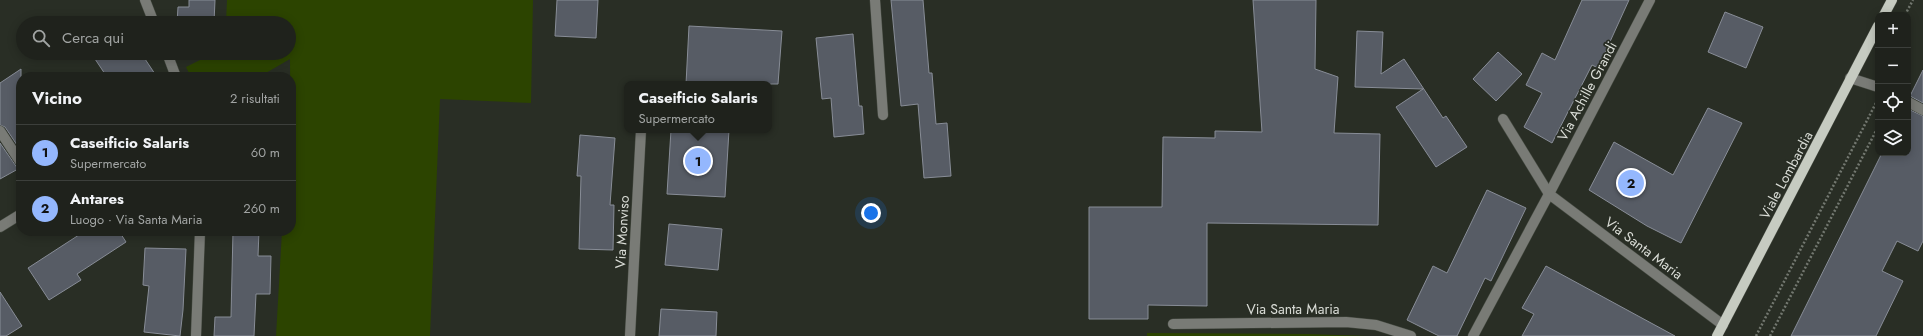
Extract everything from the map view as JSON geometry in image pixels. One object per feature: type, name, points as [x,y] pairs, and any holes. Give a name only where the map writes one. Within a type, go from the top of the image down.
[{"type":"main road","points":[[1886,12],[1892,0]]},
{"type":"main road","name":"Viale Lombardia","points":[[1717,336],[1838,106],[1850,78],[1875,32]]},
{"type":"street","points":[[145,0],[151,16]]},
{"type":"street","points":[[875,0],[883,115]]},
{"type":"street","name":"Via Achille Grandi","points":[[1548,194],[1650,0]]},
{"type":"street","points":[[170,60],[174,72]]},
{"type":"street","points":[[1850,78],[1875,86]]},
{"type":"street","points":[[1911,104],[1923,110]]},
{"type":"street","name":"Via Santa Maria","points":[[1503,119],[1548,194],[1723,325]]},
{"type":"street","points":[[0,131],[16,155]]},
{"type":"street","name":"Via Monviso","points":[[630,336],[641,133]]},
{"type":"street","points":[[1473,336],[1548,194]]},
{"type":"street","points":[[0,227],[16,217]]},
{"type":"street","points":[[196,336],[200,236]]},
{"type":"street","name":"Via Santa Maria","points":[[1173,324],[1346,322],[1376,325],[1411,336]]},
{"type":"path","points":[[1907,12],[1913,0]]},
{"type":"path","points":[[1756,336],[1875,105]]},
{"type":"path","points":[[1770,336],[1875,133]]},
{"type":"green space","points":[[227,0],[533,0],[531,103],[440,99],[430,336],[276,336],[282,236],[296,236],[296,72],[290,72],[290,60],[296,60],[296,16],[226,16]]},
{"type":"green space","points":[[200,60],[288,60],[268,72],[188,72],[186,67]]},
{"type":"green space","points":[[1147,333],[1309,334],[1368,336],[1147,336]]},
{"type":"building","points":[[189,0],[215,0],[214,16],[177,16],[178,7],[189,7]]},
{"type":"building","points":[[557,0],[598,0],[596,38],[555,36]]},
{"type":"building","points":[[891,0],[923,0],[929,73],[932,73],[936,124],[947,123],[951,176],[924,178],[918,104],[901,106]]},
{"type":"building","points":[[1253,0],[1316,0],[1315,69],[1338,77],[1334,133],[1380,134],[1378,225],[1207,223],[1207,306],[1148,305],[1148,319],[1089,319],[1089,207],[1162,207],[1163,137],[1215,138],[1215,131],[1262,132]]},
{"type":"building","points":[[1582,0],[1629,0],[1598,68],[1592,65],[1552,143],[1524,127],[1542,93],[1526,85],[1542,53],[1555,60]]},
{"type":"building","points":[[1725,12],[1763,27],[1746,68],[1708,52]]},
{"type":"building","points":[[689,26],[782,31],[778,84],[772,84],[772,81],[686,81]]},
{"type":"building","points":[[1357,31],[1383,32],[1381,74],[1404,59],[1443,118],[1446,116],[1467,147],[1436,167],[1396,107],[1423,89],[1355,87]]},
{"type":"building","points":[[853,34],[859,106],[862,106],[864,134],[834,137],[831,98],[822,99],[816,38]]},
{"type":"building","points":[[1498,52],[1522,74],[1496,101],[1473,79]]},
{"type":"building","points":[[96,60],[146,60],[154,72],[104,72]]},
{"type":"building","points":[[1923,70],[1923,103],[1911,97]]},
{"type":"building","points":[[16,72],[16,144],[5,127],[0,125],[0,83]]},
{"type":"building","points":[[1708,108],[1742,123],[1681,243],[1647,226],[1589,190],[1614,142],[1673,175]]},
{"type":"building","points":[[1911,110],[1923,116],[1923,241],[1918,251],[1897,241],[1882,271],[1903,281],[1876,336],[1791,336],[1881,156],[1911,156]]},
{"type":"building","points":[[671,133],[729,133],[725,197],[667,194]]},
{"type":"building","points":[[580,135],[615,138],[610,205],[614,205],[613,250],[579,249],[581,176],[577,176]]},
{"type":"building","points":[[0,143],[16,166],[16,170],[0,179]]},
{"type":"building","points":[[1487,190],[1526,208],[1491,281],[1485,278],[1457,336],[1439,336],[1407,320],[1433,266],[1447,273]]},
{"type":"building","points":[[669,224],[722,229],[718,270],[665,265]]},
{"type":"building","points":[[77,236],[122,236],[126,242],[77,274],[81,280],[49,300],[28,268]]},
{"type":"building","points":[[233,236],[259,236],[258,256],[271,256],[270,294],[256,294],[254,336],[214,336],[215,317],[231,317]]},
{"type":"building","points":[[145,248],[186,249],[183,310],[180,336],[144,332],[149,286],[143,285]]},
{"type":"building","points":[[1546,266],[1675,336],[1522,336],[1534,314],[1522,308]]},
{"type":"building","points":[[0,292],[22,326],[6,336],[0,336]]},
{"type":"building","points":[[661,309],[717,312],[716,336],[659,336]]},
{"type":"place","name":"Caseificio Salaris","points":[[698,161]]},
{"type":"place","name":"Antares","points":[[1631,183]]}]
